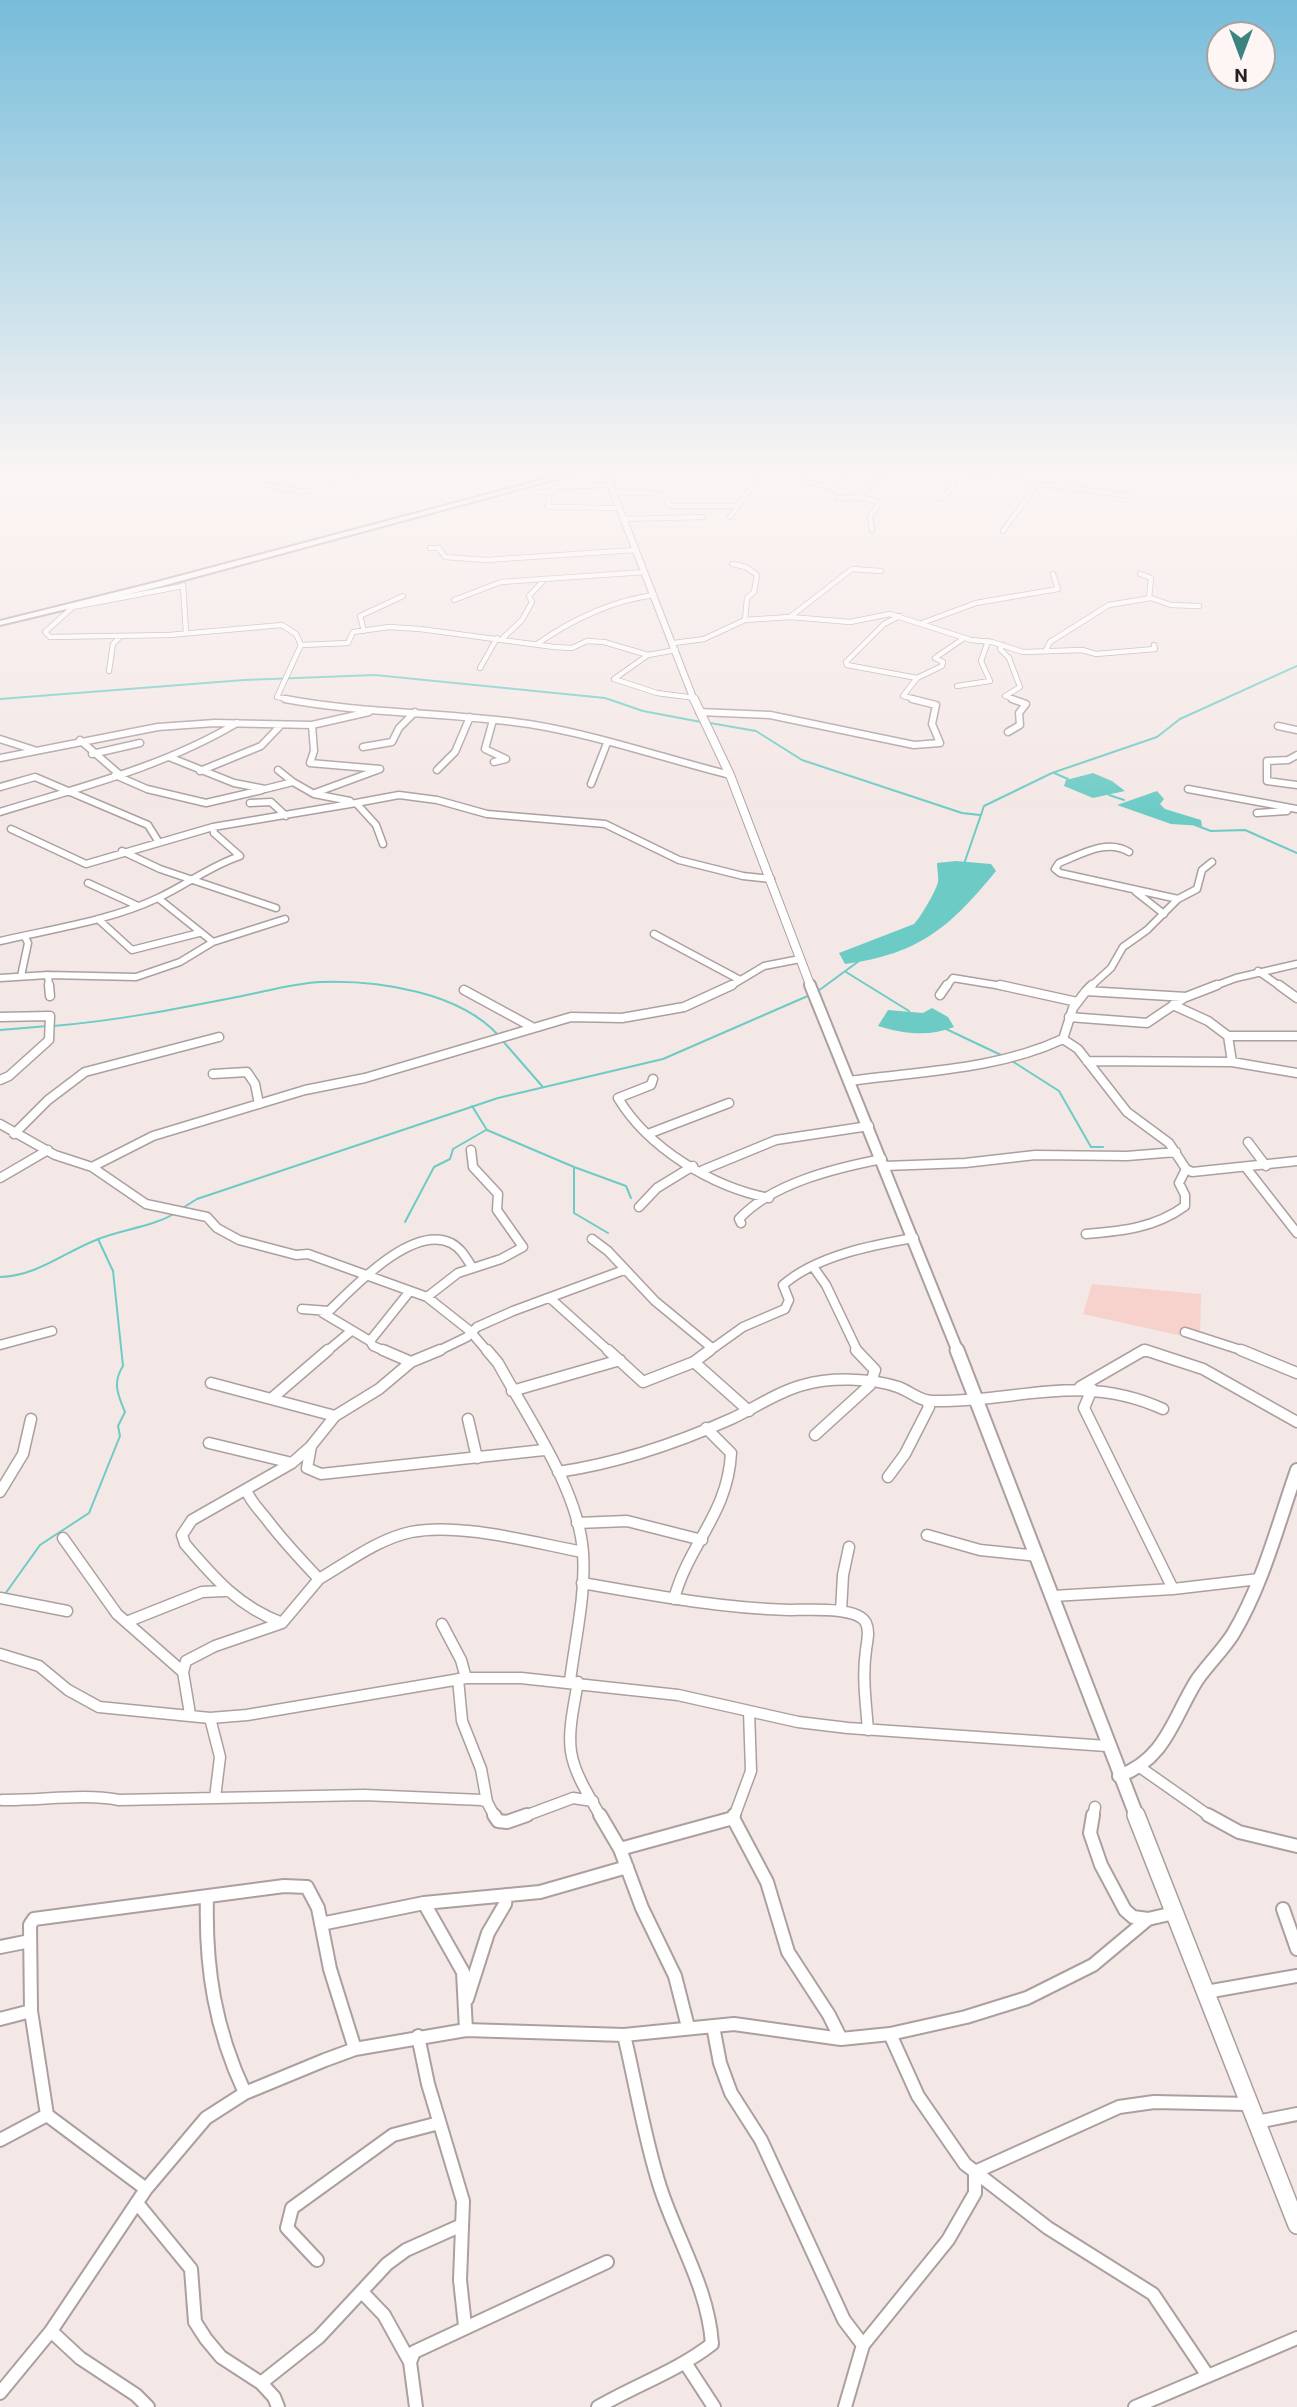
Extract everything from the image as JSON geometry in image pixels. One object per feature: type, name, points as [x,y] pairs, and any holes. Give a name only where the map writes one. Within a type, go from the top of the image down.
[{"type":"highway","points":[[0,620],[136,586]]},
{"type":"highway","points":[[0,620],[149,586]]},
{"type":"main road","points":[[651,586],[699,712],[730,775],[800,959],[914,1238],[1038,1556],[1107,1746],[1177,1913],[1257,2122],[1292,2199],[1297,2225]]},
{"type":"street","points":[[176,586],[73,607],[45,632],[50,637],[121,636],[282,625],[296,634],[301,645]]},
{"type":"street","points":[[183,586],[186,633]]},
{"type":"street","points":[[454,600],[490,586]]},
{"type":"street","points":[[480,668],[500,638],[522,620],[531,602],[530,596],[539,586]]},
{"type":"street","points":[[745,620],[747,598],[754,592],[755,586]]},
{"type":"street","points":[[790,617],[833,586]]},
{"type":"street","points":[[922,623],[976,603],[1058,589],[1057,586]]},
{"type":"street","points":[[1149,598],[1150,586]]},
{"type":"street","points":[[537,644],[564,625],[612,603],[654,595]]},
{"type":"street","points":[[364,631],[360,616],[403,596]]},
{"type":"street","points":[[1046,650],[1050,642],[1109,606],[1149,598],[1171,604],[1199,606]]},
{"type":"street","points":[[695,698],[657,693],[614,679],[648,655],[705,639],[745,620],[790,617],[837,622],[890,614],[964,638],[988,641],[1023,652],[1082,650],[1096,654],[1155,649],[1154,645]]},
{"type":"street","points":[[900,616],[884,624],[846,662],[847,665],[917,678]]},
{"type":"street","points":[[301,645],[345,644],[350,634],[389,627],[572,648],[587,641],[604,642],[648,655]]},
{"type":"street","points":[[108,671],[113,644],[121,636]]},
{"type":"street","points":[[699,712],[770,715],[826,728],[932,746],[940,743],[932,724],[936,705],[903,696],[917,678],[942,666],[943,662],[935,658],[937,656],[964,638]]},
{"type":"street","points":[[957,686],[990,681],[980,665],[981,653],[988,641]]},
{"type":"street","points":[[301,645],[277,697],[324,708],[415,712],[527,724],[607,743],[646,749],[730,775]]},
{"type":"street","points":[[1003,645],[1000,649],[1009,658],[1020,687],[1005,696],[1026,704],[1019,713],[1020,725],[1008,733]]},
{"type":"street","points":[[0,758],[80,740],[158,727],[237,723],[312,725],[379,710]]},
{"type":"street","points":[[363,747],[391,742],[399,728],[415,712]]},
{"type":"street","points":[[437,770],[455,752],[470,718]]},
{"type":"street","points":[[493,720],[485,749],[506,759],[494,762]]},
{"type":"street","points":[[0,812],[169,757],[209,741],[237,723]]},
{"type":"street","points":[[312,725],[314,751],[310,763],[380,769],[314,794]]},
{"type":"street","points":[[200,771],[261,746],[280,726]]},
{"type":"street","points":[[1278,726],[1297,730]]},
{"type":"street","points":[[0,739],[34,750]]},
{"type":"street","points":[[80,740],[117,775],[147,789],[206,803],[293,782]]},
{"type":"street","points":[[92,754],[140,743]]},
{"type":"street","points":[[591,784],[607,743]]},
{"type":"street","points":[[1297,755],[1288,760],[1267,761],[1265,776],[1267,781],[1297,785]]},
{"type":"street","points":[[169,757],[234,783],[265,789]]},
{"type":"street","points":[[278,769],[293,782],[314,794],[356,803],[376,825],[383,844]]},
{"type":"street","points":[[0,787],[35,777],[148,825],[152,836],[158,841]]},
{"type":"street","points":[[1188,789],[1297,810]]},
{"type":"street","points":[[10,829],[84,864],[122,851],[214,827],[399,795],[437,800],[487,814],[605,824],[636,836],[653,850],[679,860],[743,876],[771,878]]},
{"type":"street","points":[[250,803],[271,802],[286,816]]},
{"type":"street","points":[[1257,813],[1297,810]]},
{"type":"street","points":[[0,941],[98,919],[158,898],[211,866],[240,856],[214,833],[214,827]]},
{"type":"street","points":[[1129,852],[1121,846],[1109,846],[1059,863],[1055,869],[1060,873],[1129,890],[1178,899]]},
{"type":"street","points":[[122,851],[149,866],[188,880],[241,893],[276,908]]},
{"type":"street","points":[[1063,1039],[1069,1017],[1086,991],[1111,968],[1124,947],[1178,899],[1197,889],[1202,870],[1212,862]]},
{"type":"street","points":[[88,883],[136,905]]},
{"type":"street","points":[[1129,890],[1147,898],[1164,914]]},
{"type":"street","points":[[158,898],[213,942]]},
{"type":"street","points":[[98,919],[132,950],[199,933]]},
{"type":"street","points":[[0,978],[48,975],[136,977],[180,962],[213,942],[285,919]]},
{"type":"street","points":[[654,933],[679,951],[707,961],[740,980]]},
{"type":"street","points":[[22,976],[28,943],[25,937]]},
{"type":"street","points":[[92,1167],[153,1136],[259,1104],[444,1056],[532,1027],[571,1017],[622,1018],[699,1003],[764,966],[800,959]]},
{"type":"street","points":[[1069,1017],[1143,1024],[1186,997],[1258,971],[1297,964]]},
{"type":"street","points":[[1258,971],[1297,998]]},
{"type":"street","points":[[48,975],[50,996]]},
{"type":"street","points":[[940,995],[953,978],[961,977],[1077,1002]]},
{"type":"street","points":[[464,990],[532,1027]]},
{"type":"street","points":[[1086,991],[1186,997]]},
{"type":"street","points":[[1173,1005],[1208,1021],[1228,1036],[1297,1036]]},
{"type":"street","points":[[0,1017],[50,1016],[51,1028],[49,1040],[9,1076],[0,1080]]},
{"type":"street","points":[[1228,1036],[1232,1062]]},
{"type":"street","points":[[14,1133],[48,1100],[85,1072],[219,1037]]},
{"type":"street","points":[[850,1081],[986,1065],[1032,1052],[1063,1039]]},
{"type":"street","points":[[1063,1039],[1078,1049],[1127,1112],[1176,1152],[1186,1169],[1192,1172],[1247,1169],[1297,1161]]},
{"type":"street","points":[[1087,1060],[1232,1062],[1297,1073]]},
{"type":"street","points":[[213,1074],[247,1072],[255,1084],[259,1104]]},
{"type":"street","points":[[653,1079],[652,1085],[618,1100],[635,1123],[693,1166],[746,1194],[769,1198]]},
{"type":"street","points":[[648,1134],[729,1103]]},
{"type":"street","points":[[0,1124],[48,1150],[92,1167],[146,1204],[208,1217],[217,1228],[239,1240],[296,1255],[308,1255],[365,1272],[427,1297],[470,1331],[498,1363],[558,1472],[577,1523],[583,1552],[568,1737],[570,1757],[579,1780],[620,1849],[675,1976],[688,2027]]},
{"type":"street","points":[[703,1170],[776,1140],[869,1126]]},
{"type":"street","points":[[1248,1142],[1266,1166]]},
{"type":"street","points":[[0,1178],[48,1150]]},
{"type":"street","points":[[427,1297],[447,1279],[472,1267],[501,1259],[523,1247],[497,1210],[499,1197],[473,1167],[471,1150]]},
{"type":"street","points":[[741,1223],[739,1219],[745,1211],[842,1167],[884,1163],[978,1162],[1031,1155],[1131,1158],[1176,1152]]},
{"type":"street","points":[[639,1207],[657,1188],[693,1166]]},
{"type":"street","points":[[1086,1234],[1135,1230],[1169,1219],[1185,1206],[1185,1195],[1179,1183],[1186,1169]]},
{"type":"street","points":[[1247,1169],[1297,1233]]},
{"type":"street","points":[[592,1238],[712,1348]]},
{"type":"street","points":[[550,1298],[640,1380],[647,1382],[694,1362],[743,1327],[785,1309],[788,1306],[783,1290],[787,1280],[873,1245],[914,1238]]},
{"type":"street","points":[[323,1313],[334,1307],[365,1272],[400,1250],[439,1239],[458,1246],[472,1267]]},
{"type":"street","points":[[814,1268],[826,1285],[856,1350],[875,1370],[870,1385],[815,1435]]},
{"type":"street","points":[[282,1623],[265,1617],[225,1591],[185,1544],[182,1535],[192,1520],[292,1463],[311,1446],[335,1416],[379,1389],[411,1362],[441,1350],[467,1336],[470,1331],[513,1311],[624,1270]]},
{"type":"street","points":[[370,1341],[410,1291]]},
{"type":"street","points":[[302,1309],[323,1313],[350,1332],[366,1336],[373,1346],[411,1362]]},
{"type":"street","points":[[0,1345],[31,1339],[52,1331]]},
{"type":"street","points":[[271,1399],[350,1332]]},
{"type":"street","points":[[1185,1332],[1256,1355],[1297,1374]]},
{"type":"street","points":[[1080,1388],[1144,1350],[1203,1369],[1297,1422]]},
{"type":"street","points":[[512,1391],[620,1360]]},
{"type":"street","points":[[694,1362],[749,1410]]},
{"type":"street","points":[[558,1472],[615,1463],[749,1410],[803,1384],[850,1380],[870,1385],[897,1386],[927,1401],[978,1401],[1080,1388],[1154,1404],[1163,1409]]},
{"type":"street","points":[[211,1383],[335,1416]]},
{"type":"street","points":[[1093,1389],[1084,1408],[1173,1589]]},
{"type":"street","points":[[888,1477],[917,1433],[929,1407],[927,1401]]},
{"type":"street","points":[[0,1492],[23,1454],[31,1419]]},
{"type":"street","points":[[468,1419],[477,1458]]},
{"type":"street","points":[[674,1599],[702,1540],[719,1515],[730,1482],[731,1453],[706,1428]]},
{"type":"street","points":[[209,1443],[292,1463]]},
{"type":"street","points":[[311,1446],[307,1468],[312,1473],[321,1474],[544,1450]]},
{"type":"street","points":[[1119,1776],[1141,1768],[1173,1727],[1198,1681],[1233,1633],[1259,1579],[1297,1470]]},
{"type":"street","points":[[246,1490],[246,1497],[275,1534],[319,1580]]},
{"type":"street","points":[[577,1523],[628,1521],[702,1540]]},
{"type":"street","points":[[190,1714],[183,1672],[186,1661],[282,1623],[319,1580],[411,1532],[453,1532],[583,1552]]},
{"type":"street","points":[[927,1535],[980,1550],[1038,1556]]},
{"type":"street","points":[[63,1538],[113,1609],[183,1672]]},
{"type":"street","points":[[841,1611],[843,1575],[849,1547]]},
{"type":"street","points":[[1053,1596],[1173,1589],[1259,1579]]},
{"type":"street","points":[[582,1583],[674,1599],[758,1609],[841,1611],[859,1616],[865,1621],[868,1631],[863,1669],[868,1730]]},
{"type":"street","points":[[129,1621],[202,1592],[225,1591]]},
{"type":"street","points":[[0,1598],[67,1611]]},
{"type":"street","points":[[442,1624],[462,1678],[462,1721],[481,1769],[488,1802],[498,1821],[507,1822],[573,1798],[593,1801]]},
{"type":"street","points":[[0,1654],[39,1667],[68,1690],[99,1707],[211,1718],[247,1715],[462,1678],[574,1682],[678,1695],[798,1722],[868,1730],[1107,1746]]},
{"type":"street","points":[[733,1818],[751,1771],[749,1711]]},
{"type":"street","points":[[211,1718],[220,1757],[215,1798]]},
{"type":"street","points":[[1141,1768],[1214,1819],[1239,1832],[1295,1843]]},
{"type":"street","points":[[2,1800],[46,1801],[99,1796],[119,1800],[417,1796],[488,1802]]},
{"type":"street","points":[[1095,1807],[1090,1833],[1101,1865],[1125,1910],[1133,1917],[1148,1919],[1177,1913]]},
{"type":"street","points":[[620,1849],[733,1818]]},
{"type":"street","points":[[733,1818],[745,1836],[769,1889],[787,1950],[801,1978],[828,2009],[841,2039]]},
{"type":"street","points":[[321,1924],[424,1903],[540,1892],[627,1867]]},
{"type":"street","points":[[146,2189],[47,2115],[31,2011],[30,1925],[34,1919],[284,1886],[307,1887],[313,1894],[330,1969],[355,2049]]},
{"type":"street","points":[[466,2000],[488,1933],[505,1904],[506,1895]]},
{"type":"street","points":[[207,1897],[204,1950],[211,2003],[231,2064],[245,2093]]},
{"type":"street","points":[[424,1903],[435,1928],[461,1966],[466,2000],[466,2030]]},
{"type":"street","points":[[1283,1909],[1297,1949]]},
{"type":"street","points":[[0,2393],[51,2331],[146,2189],[206,2118],[245,2093],[355,2049],[418,2036],[466,2030],[624,2035],[734,2024],[841,2039],[890,2034],[966,2017],[1027,1998],[1093,1965],[1148,1919]]},
{"type":"street","points":[[0,1947],[30,1941]]},
{"type":"street","points":[[1206,1992],[1297,1976]]},
{"type":"street","points":[[0,2019],[31,2011]]},
{"type":"street","points":[[713,2026],[720,2063],[731,2093],[761,2140],[805,2241],[844,2320],[863,2345]]},
{"type":"street","points":[[890,2034],[918,2096],[965,2164],[1048,2228],[1153,2294],[1209,2376]]},
{"type":"street","points":[[598,2407],[632,2387],[685,2364],[712,2344],[712,2328],[659,2184],[624,2035]]},
{"type":"street","points":[[418,2036],[439,2123],[463,2201],[460,2280],[465,2326]]},
{"type":"street","points":[[975,2172],[1119,2107],[1154,2102],[1250,2104]]},
{"type":"street","points":[[1257,2122],[1297,2114]]},
{"type":"street","points":[[0,2140],[47,2115]]},
{"type":"street","points":[[317,2260],[287,2228],[292,2208],[393,2136],[439,2123]]},
{"type":"street","points":[[845,2407],[863,2345],[948,2240],[975,2193],[975,2172]]},
{"type":"street","points":[[137,2203],[191,2269],[195,2322],[206,2339],[221,2357],[261,2384],[278,2407]]},
{"type":"street","points":[[261,2384],[319,2337],[362,2292],[372,2277],[406,2250],[461,2225]]},
{"type":"street","points":[[410,2362],[414,2352],[465,2326],[480,2323],[607,2262]]},
{"type":"street","points":[[362,2292],[387,2316],[394,2339],[410,2362],[416,2407]]},
{"type":"street","points":[[51,2331],[80,2358],[136,2395],[148,2407]]},
{"type":"street","points":[[1135,2407],[1297,2338]]},
{"type":"street","points":[[685,2364],[715,2407]]},
{"type":"shaded area","points":[[1092,1284],[1201,1294],[1200,1340],[1083,1314]]},
{"type":"water","points":[[1093,773],[1112,781],[1125,791],[1093,798],[1064,786],[1066,780]]},
{"type":"water","points":[[1157,791],[1164,799],[1160,804],[1165,809],[1201,820],[1202,826],[1171,824],[1117,805]]},
{"type":"water","points":[[956,861],[991,864],[996,871],[964,908],[931,935],[894,953],[845,964],[839,953],[914,924],[937,886],[937,863]]},
{"type":"water","points":[[932,1008],[948,1017],[954,1027],[936,1032],[916,1033],[878,1026],[888,1010],[923,1013]]},
{"type":"waterway","points":[[964,864],[984,806],[1052,773],[1157,737],[1180,719],[1297,666]]},
{"type":"waterway","points":[[0,699],[244,680],[375,675],[605,698],[643,711],[701,722]]},
{"type":"waterway","points":[[710,723],[756,731],[802,760],[962,813],[980,815]]},
{"type":"waterway","points":[[1054,773],[1068,779]]},
{"type":"waterway","points":[[1109,795],[1124,800]]},
{"type":"waterway","points":[[1195,825],[1211,831],[1245,830],[1297,853]]},
{"type":"waterway","points":[[818,991],[859,961]]},
{"type":"waterway","points":[[846,972],[909,1011]]},
{"type":"waterway","points":[[53,1026],[145,1014],[300,984],[343,982],[392,987],[441,999],[482,1021],[499,1036]]},
{"type":"waterway","points":[[472,1107],[498,1098],[663,1059],[810,995]]},
{"type":"waterway","points":[[0,1030],[48,1026]]},
{"type":"waterway","points":[[946,1029],[1001,1055]]},
{"type":"waterway","points":[[502,1040],[542,1086]]},
{"type":"waterway","points":[[1012,1061],[1059,1091],[1091,1147],[1103,1147]]},
{"type":"waterway","points":[[181,1209],[197,1199],[472,1107]]},
{"type":"waterway","points":[[472,1107],[487,1130],[574,1167]]},
{"type":"waterway","points":[[405,1222],[434,1167],[450,1159],[453,1149],[486,1130]]},
{"type":"waterway","points":[[574,1167],[626,1186],[631,1198]]},
{"type":"waterway","points":[[574,1167],[574,1213],[608,1233]]},
{"type":"waterway","points":[[98,1239],[174,1214]]},
{"type":"waterway","points":[[0,1277],[26,1273],[98,1239]]},
{"type":"waterway","points":[[5,1594],[40,1545],[89,1513],[120,1436],[118,1426],[125,1412],[117,1389],[123,1366],[113,1271],[98,1239]]}]
